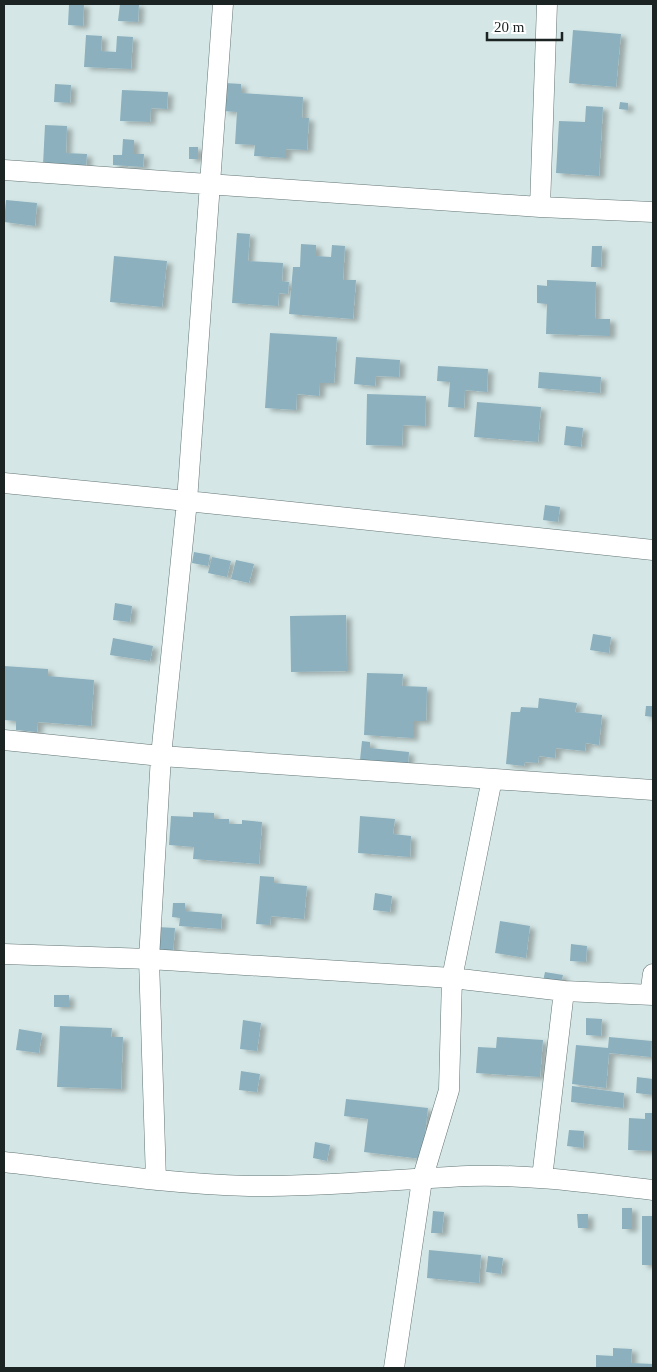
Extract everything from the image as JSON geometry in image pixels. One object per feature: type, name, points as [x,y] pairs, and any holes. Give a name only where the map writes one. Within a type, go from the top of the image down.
[{"type":"street","points":[[156,1180],[149,959],[161,756],[187,501],[222,4]]},
{"type":"street","points":[[540,207],[547,4]]},
{"type":"street","points":[[4,170],[540,207],[653,212]]},
{"type":"street","points":[[4,483],[653,550]]},
{"type":"street","points":[[4,740],[161,756],[653,790]]},
{"type":"street","points":[[394,1368],[422,1180],[449,1090],[452,978],[492,779]]},
{"type":"street","points":[[4,954],[149,959],[452,978],[564,991],[652,995],[653,974]]},
{"type":"street","points":[[542,1178],[564,991]]},
{"type":"street","points":[[4,1162],[156,1180],[249,1186],[422,1180],[469,1176],[542,1178],[653,1190]]},
{"type":"building","points":[[69,4],[84,4],[83,26],[68,25]]},
{"type":"building","points":[[120,4],[139,4],[138,22],[118,21]]},
{"type":"building","points":[[573,30],[621,34],[616,87],[569,83]]},
{"type":"building","points":[[86,35],[102,36],[101,51],[116,52],[117,36],[133,37],[131,69],[84,67]]},
{"type":"building","points":[[225,83],[241,84],[241,93],[303,97],[302,118],[309,118],[307,150],[286,149],[286,158],[254,156],[255,145],[235,144],[237,112],[223,111]]},
{"type":"building","points":[[55,84],[71,85],[70,103],[54,102]]},
{"type":"building","points":[[122,90],[168,92],[167,109],[151,108],[150,122],[120,121]]},
{"type":"building","points":[[620,102],[628,103],[628,110],[619,109]]},
{"type":"building","points":[[586,106],[603,107],[599,176],[556,173],[559,121],[585,122]]},
{"type":"building","points":[[45,125],[67,126],[66,153],[87,154],[86,167],[43,165]]},
{"type":"building","points":[[123,139],[134,140],[134,154],[144,154],[143,167],[113,165],[113,155],[122,155]]},
{"type":"building","points":[[189,147],[198,147],[198,159],[189,159]]},
{"type":"building","points":[[6,200],[37,203],[35,226],[4,222]]},
{"type":"building","points":[[237,233],[250,234],[248,261],[283,263],[282,281],[289,282],[288,294],[279,293],[278,306],[232,303]]},
{"type":"building","points":[[301,244],[316,245],[316,256],[331,257],[332,245],[345,246],[343,280],[356,280],[353,319],[289,314],[293,267],[300,267]]},
{"type":"building","points":[[592,246],[602,246],[601,267],[591,267]]},
{"type":"building","points":[[114,256],[167,261],[162,307],[110,302]]},
{"type":"building","points":[[547,280],[596,282],[595,319],[610,319],[610,336],[546,334],[547,304],[537,303],[537,285],[547,286]]},
{"type":"building","points":[[270,333],[337,337],[334,383],[320,383],[319,396],[297,394],[296,410],[265,408]]},
{"type":"building","points":[[356,357],[400,360],[399,377],[376,376],[375,386],[354,384]]},
{"type":"building","points":[[438,366],[488,369],[487,392],[465,390],[464,408],[448,407],[450,382],[437,381]]},
{"type":"building","points":[[539,372],[601,377],[600,393],[538,388]]},
{"type":"building","points":[[367,394],[426,396],[425,426],[403,425],[402,446],[366,445]]},
{"type":"building","points":[[477,402],[541,407],[538,442],[474,437]]},
{"type":"building","points":[[566,426],[583,428],[581,447],[564,445]]},
{"type":"building","points":[[545,505],[560,507],[558,522],[543,520]]},
{"type":"building","points":[[194,552],[210,555],[208,566],[192,563]]},
{"type":"building","points":[[212,557],[231,561],[227,577],[208,573]]},
{"type":"building","points":[[236,560],[254,564],[249,583],[231,579]]},
{"type":"building","points":[[115,603],[132,606],[130,622],[113,620]]},
{"type":"building","points":[[346,615],[347,671],[291,672],[290,616]]},
{"type":"building","points":[[593,634],[611,637],[609,653],[590,650]]},
{"type":"building","points":[[113,638],[153,646],[150,661],[110,655]]},
{"type":"building","points":[[4,666],[48,669],[48,676],[94,680],[91,726],[38,722],[37,732],[16,730],[16,721],[4,720]]},
{"type":"building","points":[[367,673],[403,674],[402,686],[427,687],[426,721],[413,721],[413,738],[364,735]]},
{"type":"building","points":[[539,698],[577,703],[575,712],[602,715],[599,745],[586,743],[585,751],[556,748],[555,758],[539,756],[538,763],[525,762],[524,766],[506,764],[511,712],[520,712],[521,707],[538,708]]},
{"type":"building","points":[[646,706],[653,706],[653,717],[645,716]]},
{"type":"building","points":[[362,741],[370,742],[370,748],[409,752],[408,765],[360,760]]},
{"type":"building","points":[[193,812],[214,813],[214,819],[229,819],[229,824],[242,824],[242,820],[262,822],[259,864],[193,859],[194,847],[169,845],[171,816],[193,817]]},
{"type":"building","points":[[360,816],[395,819],[393,834],[411,836],[410,857],[358,853]]},
{"type":"building","points":[[260,876],[274,877],[274,883],[307,886],[304,919],[271,916],[270,925],[256,924]]},
{"type":"building","points":[[375,893],[392,896],[390,912],[373,910]]},
{"type":"building","points":[[173,903],[185,903],[185,911],[222,914],[221,929],[179,926],[180,918],[172,917]]},
{"type":"building","points":[[500,921],[530,926],[526,958],[495,953]]},
{"type":"building","points":[[157,927],[175,928],[173,953],[155,952]]},
{"type":"building","points":[[571,944],[587,946],[586,962],[570,961]]},
{"type":"building","points":[[545,972],[563,975],[561,983],[543,981]]},
{"type":"building","points":[[54,995],[69,995],[69,1007],[54,1007]]},
{"type":"building","points":[[586,1018],[602,1019],[601,1036],[586,1035]]},
{"type":"building","points":[[243,1020],[261,1023],[257,1051],[240,1049]]},
{"type":"building","points":[[60,1026],[112,1028],[111,1037],[123,1037],[121,1089],[57,1087]]},
{"type":"building","points":[[19,1029],[42,1033],[39,1053],[16,1050]]},
{"type":"building","points":[[497,1037],[543,1040],[540,1077],[476,1073],[478,1047],[496,1048]]},
{"type":"building","points":[[609,1037],[652,1041],[651,1057],[609,1053],[606,1088],[572,1084],[576,1045],[608,1048]]},
{"type":"building","points":[[241,1071],[260,1074],[257,1092],[239,1090]]},
{"type":"building","points":[[637,1077],[653,1079],[653,1095],[636,1093]]},
{"type":"building","points":[[572,1086],[624,1093],[623,1108],[571,1102]]},
{"type":"building","points":[[346,1099],[428,1108],[422,1159],[364,1152],[368,1119],[344,1116]]},
{"type":"building","points":[[645,1113],[653,1113],[653,1151],[628,1150],[629,1118],[645,1119]]},
{"type":"building","points":[[569,1130],[584,1131],[583,1148],[567,1146]]},
{"type":"building","points":[[315,1142],[330,1145],[327,1161],[313,1158]]},
{"type":"building","points":[[622,1208],[632,1208],[632,1229],[622,1229]]},
{"type":"building","points":[[433,1211],[444,1212],[442,1233],[431,1233]]},
{"type":"building","points":[[577,1214],[588,1214],[588,1228],[578,1228]]},
{"type":"building","points":[[642,1216],[653,1216],[653,1265],[642,1265]]},
{"type":"building","points":[[429,1250],[481,1255],[479,1283],[427,1278]]},
{"type":"building","points":[[488,1256],[503,1258],[501,1274],[486,1272]]},
{"type":"building","points":[[613,1348],[632,1349],[631,1363],[653,1364],[653,1368],[596,1368],[596,1355],[613,1356]]}]
